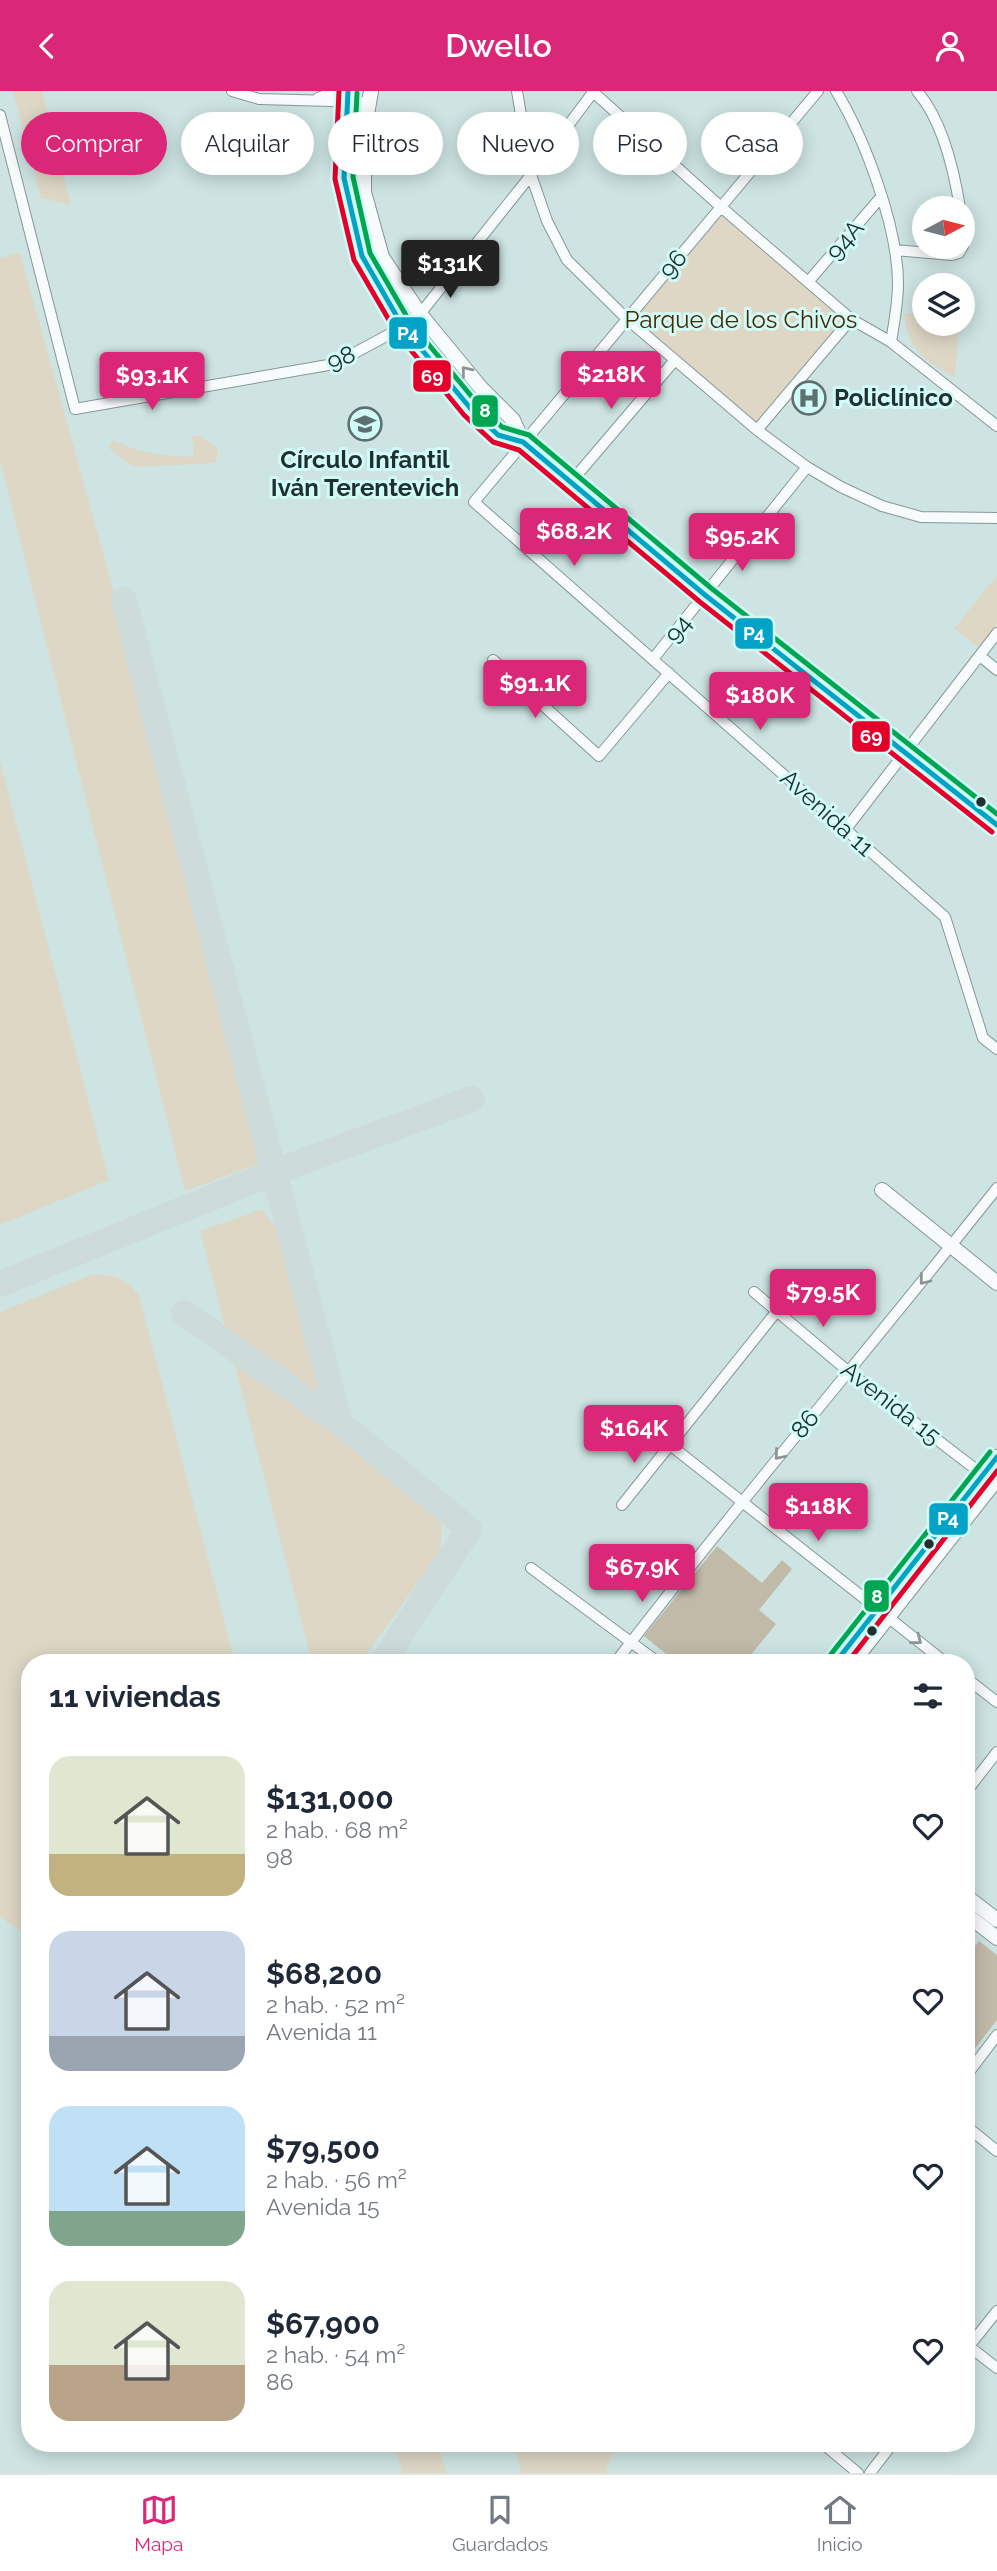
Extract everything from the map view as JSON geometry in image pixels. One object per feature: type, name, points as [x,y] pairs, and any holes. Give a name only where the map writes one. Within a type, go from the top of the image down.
[{"type":"main road","points":[[343,94],[344,178],[362,256],[403,327],[471,408],[496,433],[523,442],[705,595],[997,825]]},
{"type":"main road","points":[[370,96],[364,133],[364,192],[383,257],[419,314],[481,388],[513,420],[523,442]]},
{"type":"main road","points":[[882,1191],[997,1283]]},
{"type":"main road","points":[[843,1654],[882,1613],[993,1481],[997,1457]]},
{"type":"main road","points":[[857,1654],[882,1613]]},
{"type":"main road","points":[[975,1903],[997,1920]]},
{"type":"main road","points":[[975,1921],[997,1938]]},
{"type":"street","points":[[232,91],[259,99],[312,100],[343,94],[370,96]]},
{"type":"street","points":[[517,91],[520,112]]},
{"type":"street","points":[[593,91],[720,207],[851,319],[891,342],[997,426]]},
{"type":"street","name":"98","points":[[578,112],[593,91]]},
{"type":"street","name":"96","points":[[474,502],[818,91]]},
{"type":"street","points":[[836,91],[864,145],[895,250],[898,283],[891,342]]},
{"type":"street","points":[[917,91],[937,125],[950,162],[957,196]]},
{"type":"street","name":"98","points":[[0,115],[75,408],[334,364],[403,327],[419,314],[531,175]]},
{"type":"street","points":[[531,175],[547,221],[567,260],[627,319],[757,430],[807,467],[841,488],[882,506],[921,517],[997,518]]},
{"type":"street","name":"94A","points":[[808,282],[881,197]]},
{"type":"street","points":[[895,250],[912,252]]},
{"type":"street","points":[[757,430],[851,319]]},
{"type":"street","points":[[571,482],[675,360]]},
{"type":"street","name":"94","points":[[653,659],[807,467]]},
{"type":"street","name":"Avenida 11","points":[[474,502],[945,917],[984,1038],[997,1049]]},
{"type":"street","points":[[846,829],[997,633]]},
{"type":"street","points":[[979,656],[997,670]]},
{"type":"street","name":"94","points":[[493,660],[599,756],[669,673]]},
{"type":"street","name":"86","points":[[622,1654],[741,1501],[997,1188]]},
{"type":"street","name":"Avenida 15","points":[[754,1292],[849,1372],[993,1481]]},
{"type":"street","points":[[622,1505],[777,1311]]},
{"type":"street","points":[[655,1433],[934,1654]]},
{"type":"street","points":[[531,1568],[647,1654]]},
{"type":"street","points":[[975,1685],[997,1702]]},
{"type":"street","points":[[975,1780],[997,1752]]},
{"type":"street","points":[[975,2064],[997,2035]]},
{"type":"street","points":[[975,2133],[997,2151]]},
{"type":"street","points":[[975,2337],[997,2311]]},
{"type":"street","points":[[975,2353],[997,2368]]},
{"type":"street","points":[[833,2452],[859,2473]]},
{"type":"street","points":[[870,2473],[886,2452]]},
{"type":"green space","points":[[13,91],[42,91],[47,112],[21,112],[21,122]]},
{"type":"green space","points":[[35,175],[63,175],[71,205],[41,198]]},
{"type":"green space","points":[[349,175],[359,175],[359,192],[408,309],[405,315],[402,315],[366,248]]},
{"type":"green space","name":"Parque de los Chivos","points":[[721,207],[851,319],[757,430],[627,319]]},
{"type":"green space","points":[[20,253],[164,773],[261,1163],[185,1191],[0,461],[0,258]]},
{"type":"green space","points":[[904,313],[912,314],[912,336],[958,336],[955,378],[919,353],[907,327]]},
{"type":"green space","points":[[418,326],[423,328],[480,398],[505,421],[504,425],[501,427],[492,422],[468,399],[414,330]]},
{"type":"green space","points":[[199,435],[218,448],[216,463],[138,467],[127,463],[109,448],[113,440],[139,451],[194,457],[192,436]]},
{"type":"green space","points":[[997,575],[997,624],[979,648],[954,629]]},
{"type":"green space","points":[[0,761],[109,1180],[0,1225]]},
{"type":"green space","points":[[262,1209],[281,1236],[340,1439],[435,1511],[441,1523],[441,1550],[367,1654],[310,1654],[200,1231]]},
{"type":"green space","points":[[91,1275],[118,1278],[139,1295],[233,1654],[21,1654],[21,1931],[0,1917],[0,1312]]},
{"type":"green space","points":[[396,2452],[440,2452],[446,2473],[402,2473]]},
{"type":"green space","points":[[515,2452],[612,2452],[606,2473],[521,2473]]},
{"type":"shaded area","points":[[717,1546],[762,1583],[782,1560],[792,1569],[759,1610],[776,1624],[752,1654],[666,1654],[644,1636]]},
{"type":"shaded area","points":[[979,1941],[997,1955],[997,2020],[975,2048],[975,1946]]},
{"type":"taxiway","points":[[124,600],[340,1423]]},
{"type":"taxiway","points":[[0,1284],[272,1173],[472,1099]]},
{"type":"taxiway","points":[[184,1313],[340,1423],[469,1529],[388,1654]]},
{"type":"transit line","name":"69","points":[[339,91],[335,179],[354,260],[396,332],[464,415],[493,442],[519,450],[700,602],[992,832]]},
{"type":"transit line","name":"P4","points":[[348,91],[344,178],[362,256],[403,327],[471,409],[498,435],[523,442],[705,595],[997,825]]},
{"type":"transit line","name":"8","points":[[357,93],[353,177],[370,253],[410,322],[477,403],[502,427],[529,435],[711,588],[997,814]]},
{"type":"transit line","name":"8","points":[[831,1654],[990,1452]]},
{"type":"transit line","name":"P4","points":[[842,1654],[997,1457]]},
{"type":"transit line","name":"69","points":[[854,1654],[997,1471]]},
{"type":"place","name":"Policlínico","points":[[809,398]]},
{"type":"place","name":"Círculo Infantil Iván Terentevich","points":[[365,424]]}]
